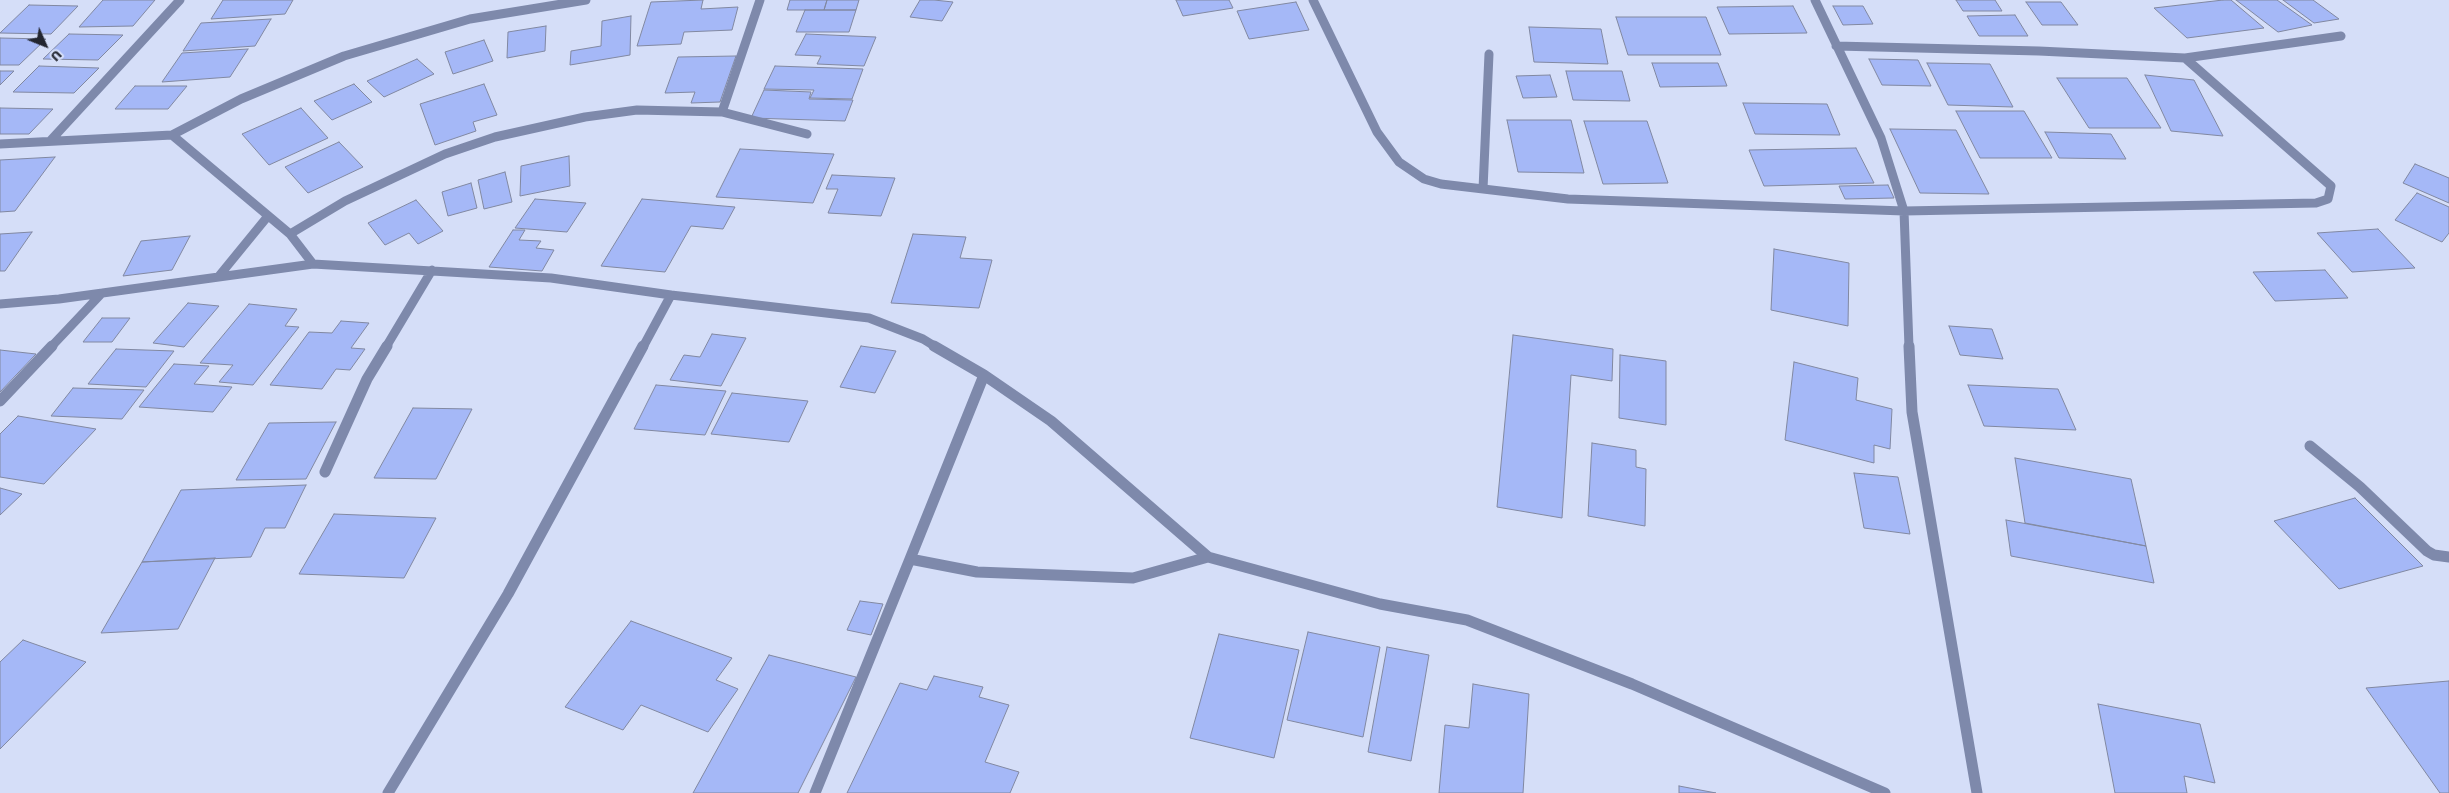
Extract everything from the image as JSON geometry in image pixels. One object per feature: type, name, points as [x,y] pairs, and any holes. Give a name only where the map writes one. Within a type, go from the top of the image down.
[{"type":"street","points":[[51,140],[180,0]]},
{"type":"street","points":[[0,144],[172,135],[242,99],[344,56],[470,19],[586,0]]},
{"type":"street","points":[[722,112],[760,0]]},
{"type":"street","points":[[1313,0],[1321,13],[1377,132],[1399,162],[1424,179],[1483,189],[1568,199],[1904,211],[2316,203],[2328,199],[2331,193],[2331,186],[2185,58]]},
{"type":"street","points":[[1815,0],[1881,138],[1904,211],[1912,412],[1977,793]]},
{"type":"street","points":[[1836,46],[2039,51],[2185,58],[2341,36]]},
{"type":"street","points":[[1483,189],[1489,54]]},
{"type":"street","points":[[290,234],[345,201],[446,154],[495,137],[576,119],[637,110],[722,112],[807,134]]},
{"type":"street","points":[[172,135],[290,234],[313,264]]},
{"type":"street","points":[[219,276],[268,216]]},
{"type":"street","points":[[0,304],[313,264],[551,278],[672,295],[870,318],[923,339],[984,374],[1051,420],[1208,557],[1380,604],[1467,620],[1632,684],[1885,793]]},
{"type":"street","points":[[325,472],[367,379],[432,270]]},
{"type":"street","points":[[0,401],[102,292]]},
{"type":"street","points":[[388,793],[508,594],[672,295]]},
{"type":"street","points":[[815,793],[984,374]]},
{"type":"street","points":[[2310,446],[2360,487],[2427,551],[2434,555],[2449,557]]},
{"type":"street","points":[[910,559],[977,572],[1133,578],[1208,557]]},
{"type":"building","points":[[103,0],[155,0],[133,26],[79,27]]},
{"type":"building","points":[[223,0],[293,0],[285,14],[211,19]]},
{"type":"building","points":[[703,0],[701,9],[738,7],[732,30],[684,32],[681,44],[637,46],[651,2]]},
{"type":"building","points":[[790,0],[827,0],[824,10],[787,10]]},
{"type":"building","points":[[827,0],[859,0],[856,10],[824,10]]},
{"type":"building","points":[[920,0],[953,2],[942,21],[910,17]]},
{"type":"building","points":[[1176,0],[1229,0],[1233,8],[1183,16]]},
{"type":"building","points":[[1956,0],[1995,0],[2002,11],[1963,11]]},
{"type":"building","points":[[2231,0],[2264,28],[2187,38],[2154,8]]},
{"type":"building","points":[[2236,0],[2277,0],[2312,25],[2278,32]]},
{"type":"building","points":[[2283,0],[2313,0],[2339,19],[2314,23]]},
{"type":"building","points":[[1296,2],[1309,30],[1249,39],[1237,11]]},
{"type":"building","points":[[2026,2],[2061,2],[2078,25],[2042,25]]},
{"type":"building","points":[[29,5],[78,6],[51,34],[0,33]]},
{"type":"building","points":[[1793,6],[1807,33],[1729,34],[1717,7]]},
{"type":"building","points":[[1833,6],[1863,6],[1873,24],[1843,25]]},
{"type":"building","points":[[805,10],[856,10],[849,32],[796,32]]},
{"type":"building","points":[[2015,15],[2028,36],[1979,36],[1967,16]]},
{"type":"building","points":[[631,16],[630,55],[570,65],[571,51],[601,46],[602,21]]},
{"type":"building","points":[[1616,17],[1706,17],[1721,55],[1628,55]]},
{"type":"building","points":[[271,19],[255,46],[183,51],[201,23]]},
{"type":"building","points":[[546,26],[545,51],[507,58],[508,32]]},
{"type":"building","points":[[1529,27],[1601,29],[1608,64],[1534,62]]},
{"type":"building","points":[[69,34],[123,35],[98,60],[43,59]]},
{"type":"building","points":[[806,34],[876,37],[864,66],[817,64],[821,56],[795,55]]},
{"type":"building","points":[[0,38],[46,39],[19,65],[0,65]]},
{"type":"building","points":[[484,40],[493,61],[453,74],[445,52]]},
{"type":"building","points":[[248,49],[230,77],[162,82],[182,53]]},
{"type":"building","points":[[736,56],[720,102],[691,103],[695,92],[665,93],[678,57]]},
{"type":"building","points":[[417,59],[434,74],[384,97],[367,81]]},
{"type":"building","points":[[1869,59],[1918,60],[1931,86],[1882,85]]},
{"type":"building","points":[[1652,63],[1718,63],[1727,86],[1660,87]]},
{"type":"building","points":[[1927,63],[1990,64],[2013,107],[1948,105]]},
{"type":"building","points":[[39,66],[99,68],[74,93],[13,92]]},
{"type":"building","points":[[775,66],[863,69],[852,99],[810,98],[814,90],[764,89]]},
{"type":"building","points":[[0,71],[14,71],[0,85]]},
{"type":"building","points":[[1566,71],[1622,71],[1630,101],[1573,100]]},
{"type":"building","points":[[1550,75],[1557,97],[1523,98],[1516,76]]},
{"type":"building","points":[[2145,75],[2194,80],[2223,136],[2171,131]]},
{"type":"building","points":[[2057,78],[2127,78],[2161,128],[2089,128]]},
{"type":"building","points":[[354,84],[372,102],[332,120],[314,101]]},
{"type":"building","points":[[484,84],[497,115],[473,122],[476,131],[435,145],[420,104]]},
{"type":"building","points":[[135,86],[187,86],[168,109],[115,109]]},
{"type":"building","points":[[764,90],[811,92],[809,99],[853,100],[845,121],[751,118]]},
{"type":"building","points":[[1743,103],[1827,104],[1840,135],[1755,134]]},
{"type":"building","points":[[0,108],[53,109],[29,134],[0,134]]},
{"type":"building","points":[[301,108],[328,138],[269,165],[242,134]]},
{"type":"building","points":[[1956,111],[2024,111],[2052,158],[1980,158]]},
{"type":"building","points":[[1507,120],[1571,120],[1584,173],[1518,172]]},
{"type":"building","points":[[1584,121],[1647,121],[1668,183],[1603,184]]},
{"type":"building","points":[[1890,129],[1956,130],[1989,194],[1920,193]]},
{"type":"building","points":[[2045,132],[2111,134],[2126,159],[2059,158]]},
{"type":"building","points":[[339,142],[363,167],[308,193],[285,167]]},
{"type":"building","points":[[1856,148],[1874,183],[1764,186],[1749,150]]},
{"type":"building","points":[[740,149],[834,154],[813,203],[716,197]]},
{"type":"building","points":[[569,156],[570,186],[520,196],[521,166]]},
{"type":"building","points":[[55,157],[15,211],[0,212],[0,160]]},
{"type":"building","points":[[2415,164],[2449,178],[2449,203],[2403,183]]},
{"type":"building","points":[[505,172],[512,202],[484,209],[478,180]]},
{"type":"building","points":[[832,175],[895,178],[881,216],[828,213],[838,189],[826,189]]},
{"type":"building","points":[[471,183],[477,208],[448,216],[442,192]]},
{"type":"building","points":[[1888,185],[1894,198],[1845,199],[1839,186]]},
{"type":"building","points":[[2417,193],[2449,207],[2449,233],[2442,242],[2395,220]]},
{"type":"building","points":[[535,199],[586,203],[567,232],[515,228]]},
{"type":"building","points":[[642,199],[735,207],[723,229],[691,226],[665,272],[601,266]]},
{"type":"building","points":[[416,200],[443,231],[418,244],[409,233],[385,245],[368,223]]},
{"type":"building","points":[[2378,229],[2415,268],[2352,272],[2317,233]]},
{"type":"building","points":[[513,230],[525,230],[519,240],[541,241],[536,248],[554,250],[542,271],[489,267]]},
{"type":"building","points":[[32,232],[5,271],[0,271],[0,234]]},
{"type":"building","points":[[913,234],[966,237],[960,258],[992,260],[979,308],[891,303]]},
{"type":"building","points":[[190,236],[172,270],[123,276],[141,241]]},
{"type":"building","points":[[1774,249],[1849,263],[1848,326],[1771,310]]},
{"type":"building","points":[[2325,270],[2348,298],[2275,301],[2253,272]]},
{"type":"building","points":[[188,303],[219,306],[184,347],[153,343]]},
{"type":"building","points":[[249,304],[297,309],[285,326],[299,327],[253,385],[219,382],[233,365],[200,363]]},
{"type":"building","points":[[102,318],[130,318],[112,342],[83,342]]},
{"type":"building","points":[[341,321],[369,323],[351,348],[365,349],[350,370],[336,369],[322,389],[270,385],[309,332],[332,333]]},
{"type":"building","points":[[1949,326],[1992,329],[2003,359],[1960,355]]},
{"type":"building","points":[[712,334],[746,338],[721,386],[670,380],[684,355],[700,357]]},
{"type":"building","points":[[1513,335],[1613,349],[1612,381],[1571,375],[1562,518],[1497,507]]},
{"type":"building","points":[[861,346],[896,351],[875,393],[840,387]]},
{"type":"building","points":[[116,349],[174,351],[146,387],[88,384]]},
{"type":"building","points":[[0,350],[36,354],[0,392]]},
{"type":"building","points":[[1620,355],[1666,361],[1666,425],[1619,418]]},
{"type":"building","points":[[1794,362],[1858,378],[1856,400],[1892,409],[1890,449],[1874,445],[1874,463],[1785,440]]},
{"type":"building","points":[[174,364],[209,366],[194,384],[232,387],[213,412],[139,407]]},
{"type":"building","points":[[656,385],[726,391],[705,435],[634,429]]},
{"type":"building","points":[[1968,385],[2058,389],[2076,430],[1984,426]]},
{"type":"building","points":[[73,388],[144,390],[122,419],[51,416]]},
{"type":"building","points":[[732,393],[808,401],[789,442],[711,434]]},
{"type":"building","points":[[413,408],[472,409],[436,479],[374,478]]},
{"type":"building","points":[[18,416],[96,429],[44,484],[0,477],[0,434]]},
{"type":"building","points":[[336,422],[306,479],[236,480],[269,423]]},
{"type":"building","points":[[1592,443],[1636,450],[1636,467],[1646,469],[1645,526],[1588,516]]},
{"type":"building","points":[[2015,458],[2131,479],[2146,546],[2025,523]]},
{"type":"building","points":[[1854,473],[1898,477],[1910,534],[1864,528]]},
{"type":"building","points":[[306,485],[285,528],[265,528],[251,557],[142,562],[181,490]]},
{"type":"building","points":[[0,488],[22,494],[0,515]]},
{"type":"building","points":[[2355,498],[2423,566],[2339,589],[2274,521]]},
{"type":"building","points":[[334,514],[436,518],[404,578],[299,574]]},
{"type":"building","points":[[2006,520],[2146,546],[2154,583],[2011,556]]},
{"type":"building","points":[[215,558],[178,629],[101,633],[142,562]]},
{"type":"building","points":[[860,601],[883,604],[871,635],[847,630]]},
{"type":"building","points":[[631,621],[732,658],[716,680],[738,689],[708,732],[641,705],[623,730],[565,707]]},
{"type":"building","points":[[1308,632],[1380,647],[1363,737],[1287,720]]},
{"type":"building","points":[[1219,634],[1299,650],[1274,758],[1190,738]]},
{"type":"building","points":[[23,640],[86,662],[0,749],[0,662]]},
{"type":"building","points":[[1387,647],[1429,655],[1411,761],[1368,752]]},
{"type":"building","points":[[769,655],[856,677],[798,793],[693,793]]},
{"type":"building","points":[[934,676],[983,687],[979,697],[1009,705],[985,762],[1019,772],[1010,793],[847,793],[900,683],[927,690]]},
{"type":"building","points":[[2449,681],[2449,793],[2440,793],[2366,688]]},
{"type":"building","points":[[1473,684],[1529,694],[1523,793],[1439,793],[1445,725],[1469,728]]},
{"type":"building","points":[[2098,704],[2200,724],[2215,783],[2184,776],[2187,793],[2115,793]]},
{"type":"building","points":[[1679,786],[1716,793],[1679,793]]}]
